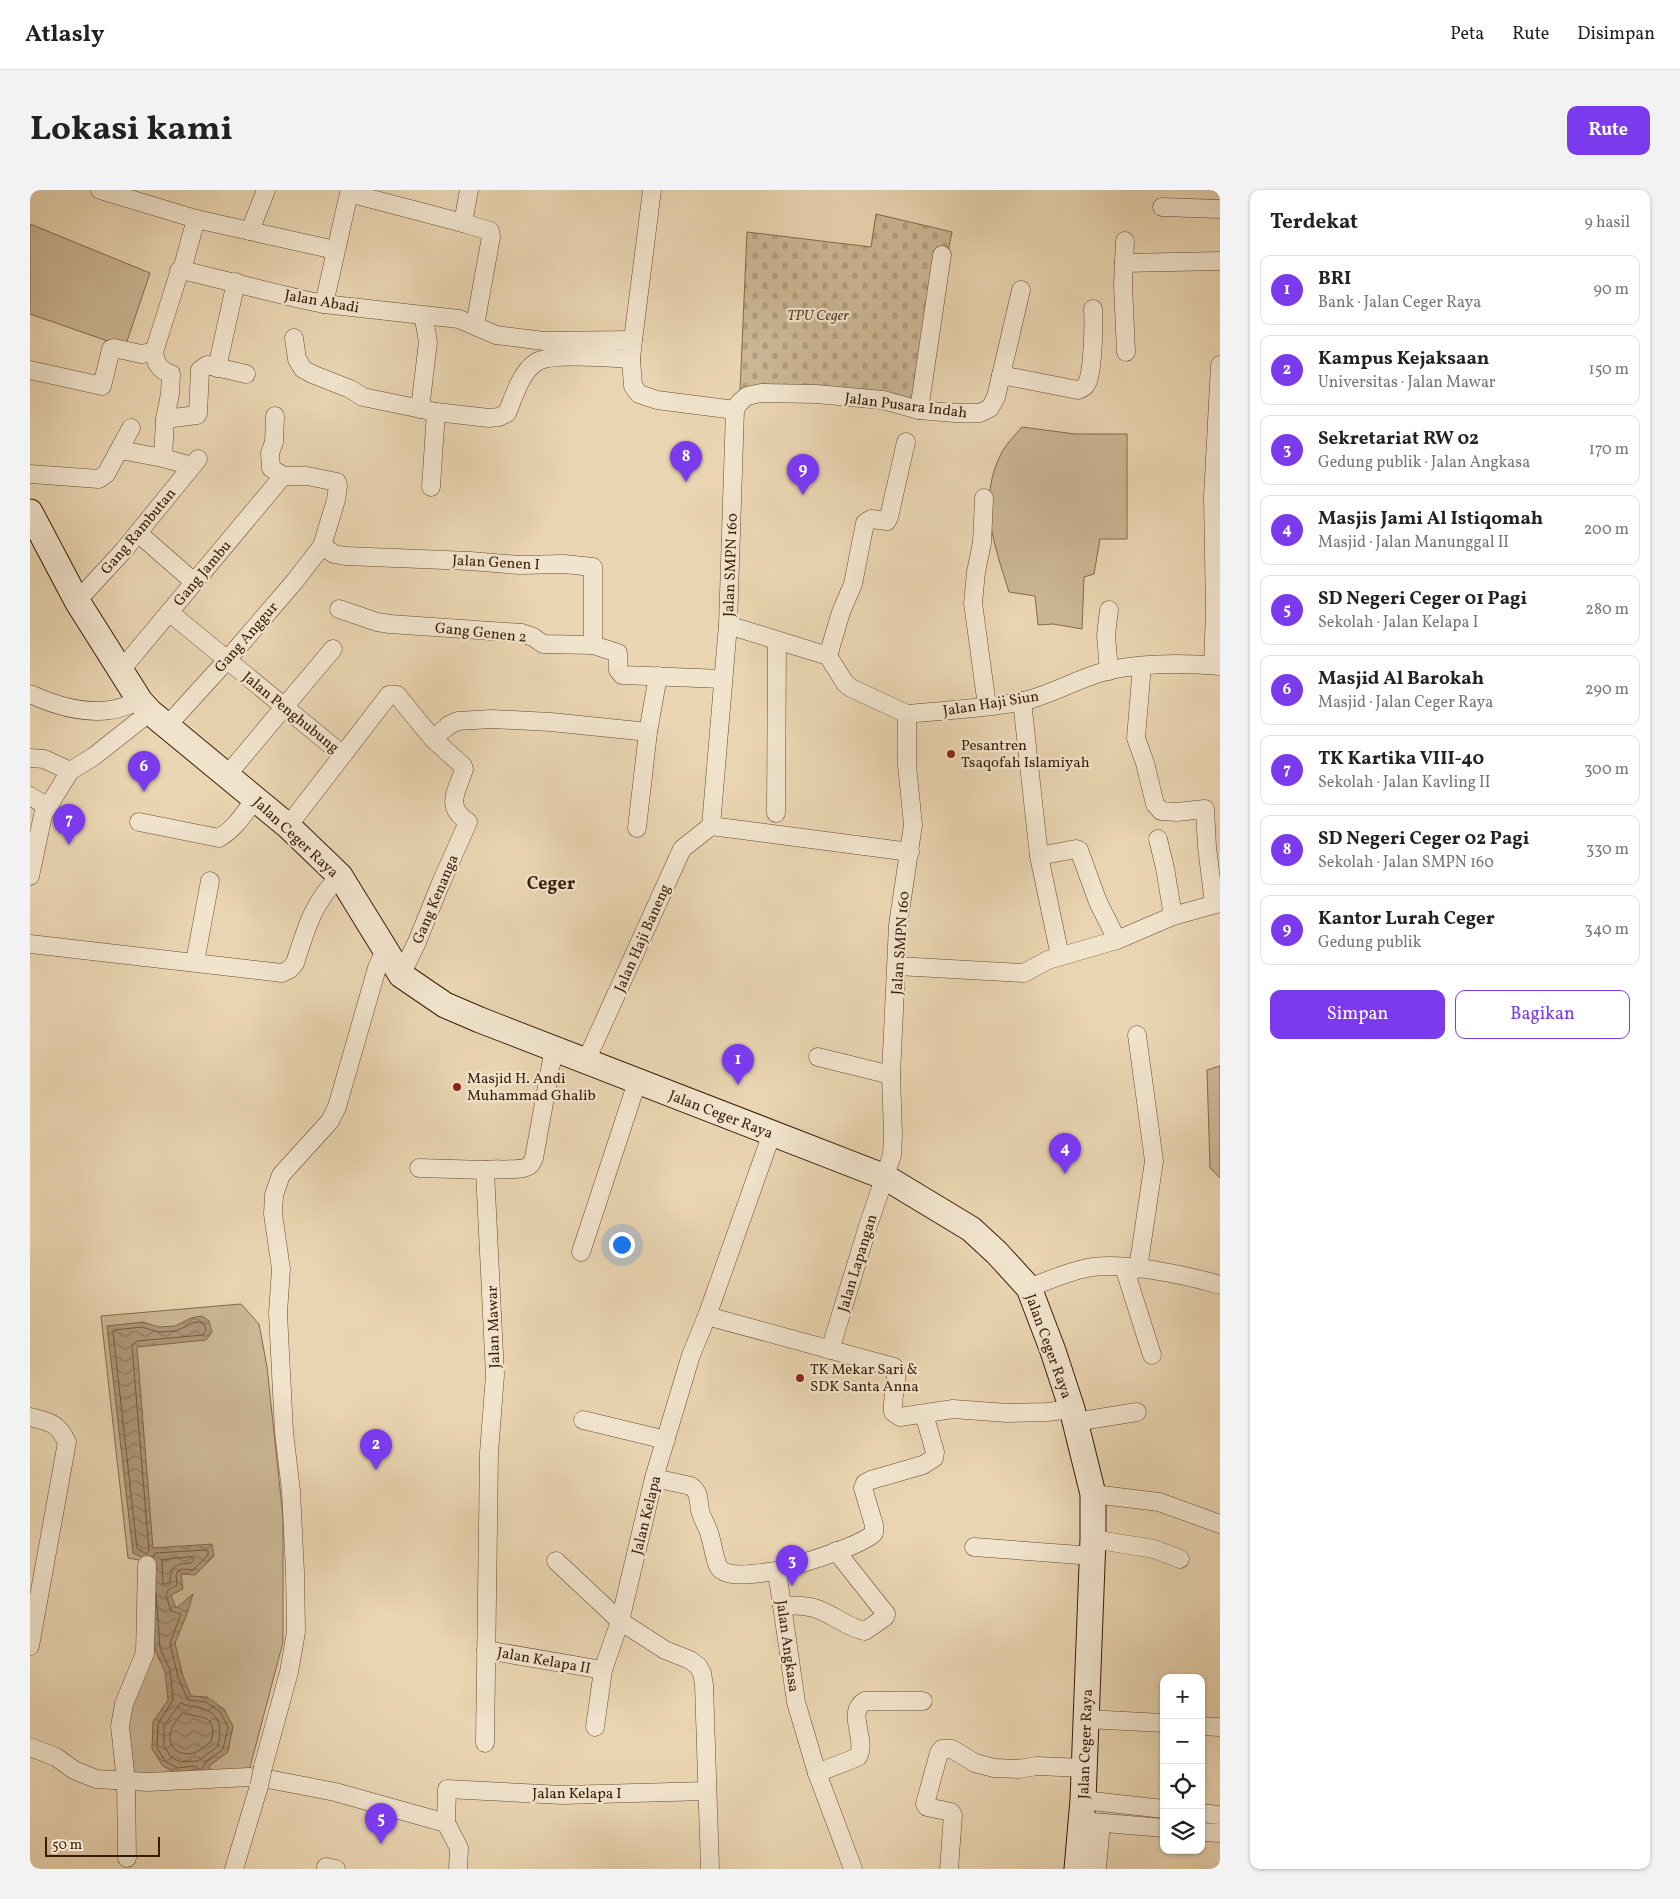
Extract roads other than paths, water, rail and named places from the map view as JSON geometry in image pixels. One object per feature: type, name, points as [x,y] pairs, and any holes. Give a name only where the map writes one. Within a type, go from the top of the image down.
[{"type":"main road","name":"Jalan Ceger Raya","points":[[30,512],[78,601],[121,670],[152,713],[256,798],[340,876],[401,975],[446,1005],[637,1082],[885,1177],[970,1229],[1029,1288],[1053,1351],[1074,1415],[1093,1494],[1093,1548],[1084,1768],[1088,1815],[1078,1869]]},
{"type":"street","points":[[100,190],[196,219],[335,250]]},
{"type":"street","points":[[250,231],[266,190]]},
{"type":"street","points":[[464,223],[469,190]]},
{"type":"street","points":[[652,190],[631,359],[633,386],[639,394],[657,400],[735,410]]},
{"type":"street","points":[[324,304],[349,194],[490,231],[491,237],[475,325]]},
{"type":"street","points":[[1162,208],[1220,209]]},
{"type":"street","points":[[120,450],[163,458],[165,419],[170,394],[171,374],[162,371],[156,362],[154,352],[178,276],[182,270],[196,219]]},
{"type":"street","points":[[1124,241],[1123,285],[1126,352]]},
{"type":"street","points":[[920,410],[942,255]]},
{"type":"street","points":[[1124,263],[1220,261]]},
{"type":"street","name":"Jalan Abadi","points":[[182,270],[324,304],[444,316],[475,325],[496,335],[544,341],[633,340]]},
{"type":"street","points":[[217,368],[236,282]]},
{"type":"street","name":"Jalan Pusara Indah","points":[[735,410],[739,403],[747,396],[761,394],[816,394],[883,400],[920,410],[980,413],[990,408],[996,397],[1021,290]]},
{"type":"street","points":[[1001,375],[1078,390],[1085,387],[1088,381],[1090,365],[1093,309]]},
{"type":"street","points":[[424,319],[428,342],[431,487]]},
{"type":"street","points":[[294,338],[297,359],[303,369],[336,382],[363,397],[428,410],[489,418],[499,417],[507,413],[523,377],[536,362],[553,357],[631,359]]},
{"type":"street","points":[[30,370],[101,386],[111,349],[141,354],[154,352]]},
{"type":"street","points":[[165,419],[197,415],[200,370],[206,365],[246,374]]},
{"type":"street","points":[[1216,665],[1213,497],[1218,436],[1220,365]]},
{"type":"street","name":"Jalan SMPN 160","points":[[735,410],[728,625],[828,656]]},
{"type":"street","points":[[275,416],[274,442],[270,453],[271,468],[282,476],[307,476],[337,482],[336,500],[322,546]]},
{"type":"street","points":[[30,474],[99,479],[106,474],[131,428]]},
{"type":"street","points":[[906,442],[887,521],[871,520],[865,523],[853,584],[841,612],[828,656],[844,683],[907,714]]},
{"type":"street","name":"Gang Rambutan","points":[[78,601],[138,533],[195,463],[163,458]]},
{"type":"street","name":"Gang Jambu","points":[[121,670],[282,476]]},
{"type":"street","points":[[984,498],[982,543],[976,572],[974,603],[987,706]]},
{"type":"street","points":[[138,533],[194,582]]},
{"type":"street","name":"Jalan Genen I","points":[[322,546],[334,554],[345,556],[519,565],[564,564],[593,567],[593,645]]},
{"type":"street","name":"Gang Anggur","points":[[70,771],[93,757],[227,660],[322,546]]},
{"type":"street","name":"Gang Genen 2","points":[[340,609],[383,623],[522,633],[534,637],[543,644],[593,645],[618,653],[618,670],[622,675],[723,679]]},
{"type":"street","points":[[1109,610],[1106,636],[1109,671]]},
{"type":"street","name":"Jalan Penghubung","points":[[169,612],[343,755]]},
{"type":"street","points":[[728,625],[711,826],[910,852]]},
{"type":"street","points":[[776,813],[777,641]]},
{"type":"street","points":[[228,774],[333,649]]},
{"type":"street","name":"Jalan Haji Siun","points":[[907,714],[1022,701],[1048,694],[1062,687],[1109,671],[1158,664],[1216,665]]},
{"type":"street","points":[[898,966],[1024,973],[1048,960],[1116,940],[1173,916],[1217,904],[1207,847],[1205,809],[1177,812],[1161,810],[1155,804],[1145,763],[1136,738],[1142,666]]},
{"type":"street","points":[[637,828],[648,732],[658,676]]},
{"type":"street","points":[[30,694],[86,712],[111,710],[152,713]]},
{"type":"street","name":"Gang Kenanga","points":[[343,755],[389,695],[393,694],[397,695],[433,739],[464,769],[453,803],[456,811],[468,822],[401,975]]},
{"type":"street","points":[[1022,701],[1039,856],[1060,956]]},
{"type":"street","name":"Jalan SMPN 160","points":[[885,1177],[892,1155],[891,1075],[898,966],[898,925],[913,825],[907,765],[907,714]]},
{"type":"street","points":[[439,734],[458,721],[470,719],[551,722],[648,732]]},
{"type":"street","points":[[288,826],[343,755]]},
{"type":"street","points":[[30,758],[44,759],[70,771],[42,815],[30,876]]},
{"type":"street","points":[[30,796],[48,807]]},
{"type":"street","points":[[139,822],[219,838],[232,828],[256,798]]},
{"type":"street","name":"Jalan Haji Baneng","points":[[586,1061],[682,849],[711,826]]},
{"type":"street","points":[[1158,839],[1173,916]]},
{"type":"street","points":[[1039,856],[1079,850],[1098,902],[1116,940]]},
{"type":"street","points":[[30,944],[282,973],[290,969],[295,963],[314,908],[324,892],[340,876]]},
{"type":"street","points":[[195,962],[210,880]]},
{"type":"street","points":[[234,1869],[259,1786],[289,1672],[296,1632],[291,1491],[284,1432],[278,1313],[281,1269],[273,1214],[274,1195],[281,1175],[330,1121],[337,1107],[377,968],[385,950]]},
{"type":"street","points":[[1137,1035],[1154,1162],[1131,1268],[1152,1355]]},
{"type":"street","points":[[419,1168],[486,1170],[497,1168],[522,1169],[530,1166],[534,1158],[554,1048]]},
{"type":"street","points":[[818,1057],[891,1075]]},
{"type":"street","points":[[581,1252],[637,1082]]},
{"type":"street","name":"Jalan Kelapa","points":[[595,1726],[603,1670],[620,1621],[654,1478],[691,1355],[707,1316],[772,1133]]},
{"type":"street","name":"Jalan Mawar","points":[[485,1743],[489,1452],[495,1375],[486,1170]]},
{"type":"street","name":"Jalan Lapangan","points":[[830,1350],[885,1177]]},
{"type":"street","points":[[1029,1288],[1086,1268],[1104,1266],[1131,1268],[1220,1285]]},
{"type":"street","points":[[707,1316],[894,1367],[896,1375],[892,1403],[893,1412],[900,1417],[953,1409],[1007,1413],[1046,1412],[1074,1415],[1137,1412]]},
{"type":"street","points":[[654,1478],[691,1486],[696,1490],[700,1512],[709,1532],[718,1565],[722,1572],[731,1575],[777,1571],[870,1538],[874,1533],[874,1524],[863,1488],[866,1483],[923,1465],[934,1458],[935,1452],[924,1414]]},
{"type":"street","points":[[30,1417],[49,1422],[61,1430],[67,1442],[30,1646]]},
{"type":"street","points":[[583,1420],[666,1440]]},
{"type":"street","points":[[1093,1494],[1159,1502],[1220,1524]]},
{"type":"street","points":[[974,1546],[1154,1549],[1180,1559]]},
{"type":"street","points":[[782,1606],[795,1605],[815,1608],[845,1624],[866,1631],[885,1617],[886,1614],[836,1551]]},
{"type":"street","points":[[556,1562],[620,1621],[665,1650],[690,1660],[698,1666],[702,1673],[704,1685],[710,1869]]},
{"type":"street","points":[[127,1858],[126,1781],[120,1726],[124,1704],[145,1652],[147,1566]]},
{"type":"street","name":"Jalan Angkasa","points":[[777,1571],[796,1702],[817,1773],[853,1869]]},
{"type":"street","name":"Jalan Kelapa II","points":[[486,1650],[603,1670]]},
{"type":"street","points":[[817,1773],[858,1757],[860,1747],[856,1711],[859,1704],[865,1701],[923,1701]]},
{"type":"street","points":[[1086,1719],[1160,1723]]},
{"type":"street","points":[[1205,1726],[1220,1727]]},
{"type":"street","points":[[30,1747],[56,1757],[74,1770],[96,1778],[148,1782],[250,1777],[268,1779],[335,1792],[446,1823],[459,1848],[458,1869]]},
{"type":"street","points":[[949,1869],[953,1814],[927,1807],[924,1804],[939,1753],[942,1749],[952,1749],[975,1763],[994,1768],[1019,1769],[1037,1766],[1084,1768]]},
{"type":"street","name":"Jalan Kelapa I","points":[[446,1823],[447,1789],[563,1795],[707,1791]]},
{"type":"street","points":[[1088,1815],[1160,1809]]},
{"type":"street","points":[[1205,1813],[1220,1815]]},
{"type":"street","points":[[1088,1815],[1160,1827]]},
{"type":"street","points":[[1088,1815],[1097,1869]]},
{"type":"street","points":[[1205,1832],[1220,1833]]},
{"type":"water","points":[[202,1316],[209,1321],[212,1332],[206,1340],[137,1347],[153,1548],[212,1544],[214,1556],[195,1575],[181,1574],[183,1589],[171,1595],[176,1608],[193,1594],[175,1643],[183,1676],[191,1696],[207,1697],[224,1709],[233,1726],[228,1752],[209,1766],[211,1771],[178,1774],[163,1766],[152,1749],[153,1722],[168,1700],[165,1672],[155,1650],[149,1561],[133,1553],[107,1326],[143,1322],[159,1327],[175,1326],[191,1318]]},
{"type":"place","name":"SD Negeri Ceger 02 Pagi","points":[[686,482]]},
{"type":"place","name":"Kantor Lurah Ceger","points":[[803,495]]},
{"type":"place","name":"Pesantren Tsaqofah Islamiyah","points":[[951,754]]},
{"type":"place","name":"Masjid Al Barokah","points":[[144,792]]},
{"type":"place","name":"TK Kartika VIII-40","points":[[69,845]]},
{"type":"place","name":"BRI","points":[[738,1085]]},
{"type":"place","name":"Masjid H. Andi Muhammad Ghalib","points":[[457,1087]]},
{"type":"place","name":"Masjis Jami Al Istiqomah","points":[[1065,1174]]},
{"type":"place","name":"TK Mekar Sari & SDK Santa Anna","points":[[800,1378]]},
{"type":"place","name":"Kampus Kejaksaan","points":[[376,1470]]},
{"type":"place","name":"Sekretariat RW 02","points":[[792,1586]]},
{"type":"place","name":"SD Negeri Ceger 01 Pagi","points":[[381,1844]]},
{"type":"district","name":"Ceger","points":[[551,883]]},
{"type":"park label","name":"TPU Ceger","points":[[818,315]]}]
